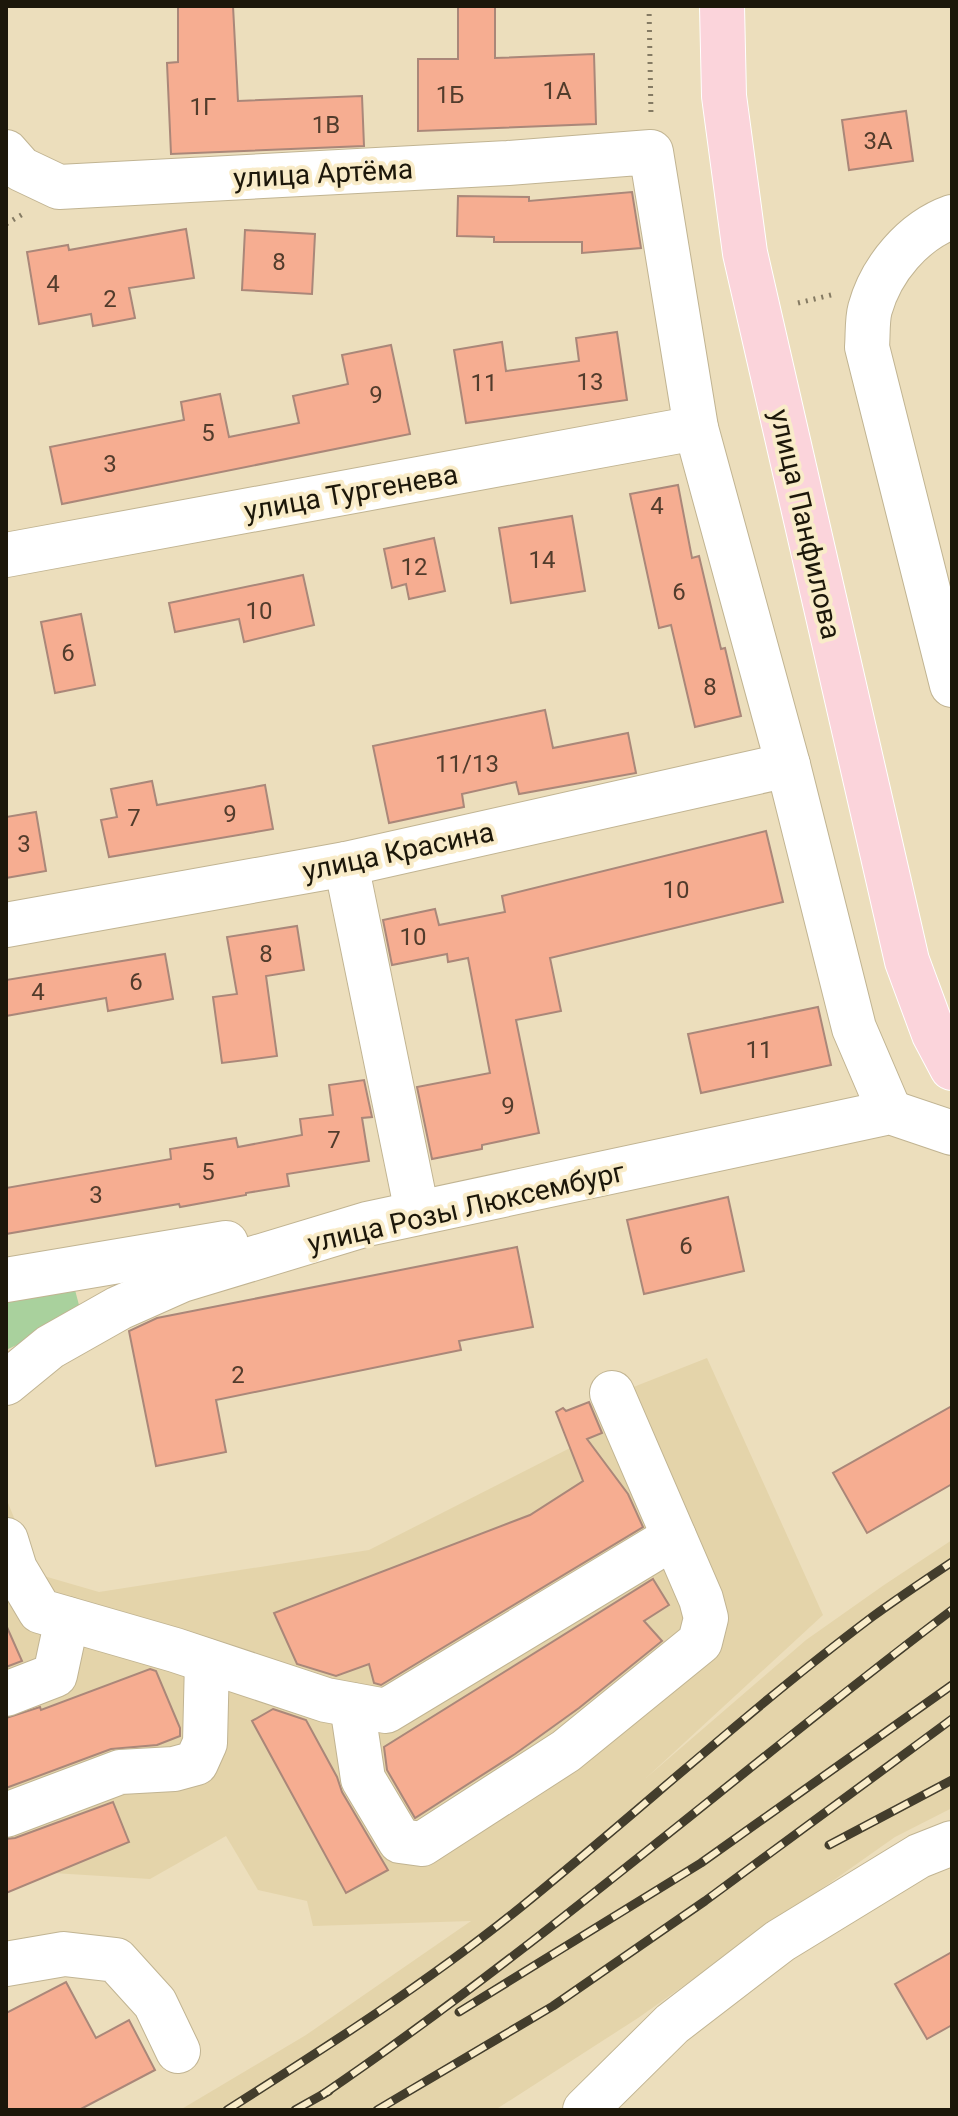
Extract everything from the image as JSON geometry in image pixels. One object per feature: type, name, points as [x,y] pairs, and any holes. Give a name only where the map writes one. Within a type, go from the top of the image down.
[{"type":"main road","name":"улица Панфилова","points":[[722,6],[724,96],[745,253],[907,961],[943,1051]]},
{"type":"street","name":"улица Артёма","points":[[6,152],[21,169],[59,187],[508,163],[651,152]]},
{"type":"street","points":[[651,152],[696,428],[788,765],[854,1028],[890,1112],[952,1133]]},
{"type":"street","points":[[944,220],[907,245],[882,280],[870,310],[867,347],[947,639],[952,685]]},
{"type":"street","name":"улица Тургенева","points":[[6,555],[696,428]]},
{"type":"street","name":"улица Красина","points":[[6,925],[346,864],[788,765]]},
{"type":"street","points":[[346,864],[417,1212]]},
{"type":"street","name":"улица Розы Люксембург","points":[[6,1383],[50,1347],[119,1308],[182,1280],[417,1212],[550,1187],[890,1112]]},
{"type":"street","points":[[6,1280],[275,1235],[367,1224]]},
{"type":"street","points":[[352,1705],[363,1779],[400,1841],[422,1844],[566,1751],[700,1642],[706,1618],[703,1608],[612,1393]]},
{"type":"street","points":[[6,1540],[15,1569],[40,1611],[326,1700],[386,1711],[674,1537]]},
{"type":"street","points":[[6,1694],[55,1675],[67,1619]]},
{"type":"street","points":[[6,1815],[120,1772],[174,1769],[196,1763],[205,1743],[207,1661]]},
{"type":"street","points":[[585,2110],[672,2024],[780,1941],[919,1856],[952,1843]]},
{"type":"street","points":[[6,1964],[64,1954],[116,1960],[155,2003],[178,2051]]},
{"type":"path","points":[[649,6],[651,152]]},
{"type":"path","points":[[785,305],[824,297]]},
{"type":"shaded area","points":[[707,1358],[823,1615],[646,1778],[806,1640],[952,1540],[952,1808],[895,1837],[638,2018],[495,2110],[180,2110],[306,2035],[471,1921],[313,1926],[307,1901],[258,1890],[226,1836],[150,1879],[53,1873],[6,1893],[6,1498],[37,1574],[99,1592],[369,1550],[572,1447],[560,1416]]},
{"type":"green space","points":[[6,1278],[75,1290],[79,1305],[49,1330],[6,1350]]},
{"type":"building","points":[[178,6],[233,6],[238,101],[362,96],[364,146],[171,154],[167,63],[178,62]]},
{"type":"building","points":[[458,6],[495,6],[495,58],[594,54],[596,124],[418,131],[418,59],[458,59]]},
{"type":"building","points":[[906,111],[913,161],[849,170],[842,120]]},
{"type":"building","points":[[632,192],[641,248],[582,253],[582,242],[494,242],[494,237],[457,236],[458,196],[529,197],[529,201]]},
{"type":"building","points":[[186,229],[194,278],[129,288],[135,318],[93,326],[91,314],[39,324],[27,252],[68,245],[69,250]]},
{"type":"building","points":[[245,230],[315,234],[312,294],[242,290]]},
{"type":"building","points":[[617,332],[627,400],[466,423],[454,350],[502,342],[506,371],[579,361],[576,338]]},
{"type":"building","points":[[391,345],[410,434],[62,504],[50,447],[184,420],[181,402],[220,394],[229,437],[299,423],[293,396],[348,384],[342,355]]},
{"type":"building","points":[[678,485],[692,558],[699,556],[741,716],[695,727],[671,625],[659,628],[630,494]]},
{"type":"building","points":[[572,516],[585,591],[511,603],[499,528]]},
{"type":"building","points":[[434,538],[445,591],[409,599],[406,584],[392,588],[384,549]]},
{"type":"building","points":[[303,575],[314,625],[244,642],[239,619],[175,632],[169,603]]},
{"type":"building","points":[[81,614],[95,685],[55,693],[41,622]]},
{"type":"building","points":[[545,710],[553,748],[628,733],[636,773],[519,794],[516,782],[462,794],[464,807],[389,823],[373,746]]},
{"type":"building","points":[[152,781],[157,805],[265,785],[273,829],[109,857],[101,820],[117,817],[111,789]]},
{"type":"building","points":[[36,812],[46,871],[6,878],[6,817]]},
{"type":"building","points":[[766,831],[783,902],[550,958],[561,1011],[516,1020],[539,1133],[432,1159],[417,1087],[490,1073],[468,958],[448,962],[447,954],[392,965],[383,920],[435,909],[439,925],[505,912],[502,896]]},
{"type":"building","points":[[297,926],[304,970],[266,976],[277,1056],[222,1063],[213,997],[237,994],[227,937]]},
{"type":"building","points":[[165,954],[173,999],[108,1011],[106,998],[6,1016],[6,980]]},
{"type":"building","points":[[818,1007],[831,1065],[701,1093],[688,1034]]},
{"type":"building","points":[[364,1080],[372,1117],[362,1118],[369,1161],[287,1174],[289,1186],[246,1195],[6,1234],[6,1188],[171,1159],[170,1149],[236,1138],[238,1147],[302,1135],[300,1119],[333,1115],[329,1085]]},
{"type":"building","points":[[728,1197],[744,1271],[644,1294],[627,1220]]},
{"type":"building","points":[[517,1247],[533,1327],[459,1341],[461,1350],[216,1400],[226,1452],[156,1466],[129,1331],[157,1318]]},
{"type":"building","points":[[589,1402],[602,1433],[587,1439],[628,1494],[643,1527],[381,1685],[374,1683],[369,1664],[336,1676],[297,1664],[274,1613],[530,1515],[583,1481],[556,1412]]},
{"type":"building","points":[[952,1406],[952,1484],[867,1533],[833,1473]]},
{"type":"building","points":[[653,1579],[669,1605],[644,1621],[662,1641],[579,1708],[515,1754],[415,1818],[387,1770],[384,1747]]},
{"type":"building","points":[[6,1625],[22,1661],[6,1667]]},
{"type":"building","points":[[150,1669],[156,1671],[180,1728],[180,1736],[157,1745],[111,1749],[6,1788],[6,1718],[40,1707],[41,1710]]},
{"type":"building","points":[[273,1709],[306,1720],[342,1792],[388,1870],[346,1893],[252,1721]]},
{"type":"building","points":[[113,1802],[129,1842],[6,1893],[6,1839]]},
{"type":"building","points":[[952,1952],[952,2025],[927,2039],[895,1984]]},
{"type":"building","points":[[66,1982],[96,2038],[129,2020],[155,2070],[79,2110],[6,2110],[6,2013]]},
{"type":"railway","points":[[227,2110],[377,2013],[486,1935],[827,1652],[952,1562]]},
{"type":"railway","points":[[322,2095],[483,1979],[952,1610]]},
{"type":"railway","points":[[459,2012],[701,1863],[952,1685]]},
{"type":"railway","points":[[377,2110],[553,2006],[705,1901],[952,1719]]},
{"type":"railway","points":[[829,1845],[952,1780]]},
{"type":"railway","points":[[295,2110],[329,2091]]}]
